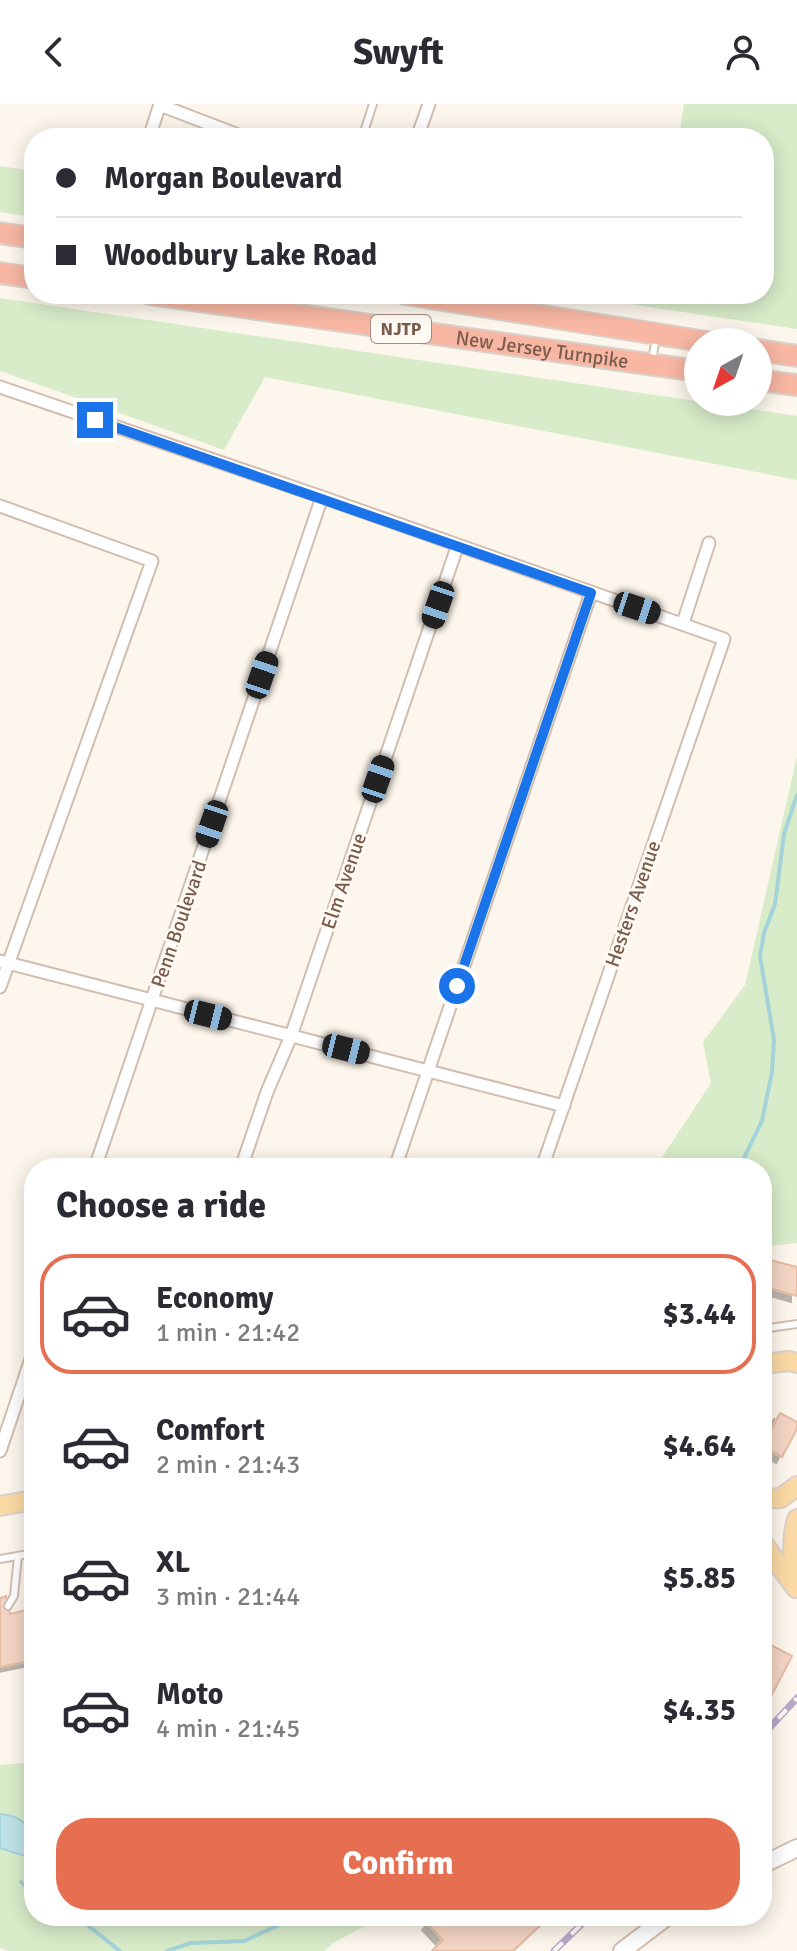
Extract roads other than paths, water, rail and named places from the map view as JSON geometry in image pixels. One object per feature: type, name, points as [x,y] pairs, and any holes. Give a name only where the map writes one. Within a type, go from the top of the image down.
[{"type":"highway","points":[[0,233],[24,237]]},
{"type":"highway","points":[[0,273],[24,277]]},
{"type":"highway","name":"New Jersey Turnpike","points":[[221,304],[684,369]]},
{"type":"highway","name":"New Jersey Turnpike","points":[[468,304],[684,338]]},
{"type":"highway","points":[[772,352],[797,356]]},
{"type":"highway","points":[[772,382],[797,385]]},
{"type":"main road","points":[[772,1363],[797,1360]]},
{"type":"main road","points":[[772,1498],[781,1498],[797,1486]]},
{"type":"main road","points":[[0,1506],[24,1502]]},
{"type":"main road","points":[[797,1519],[792,1551],[797,1579]]},
{"type":"main road","points":[[772,1555],[797,1590]]},
{"type":"street","points":[[152,128],[160,104],[221,128]]},
{"type":"street","points":[[421,128],[429,104]]},
{"type":"street","points":[[0,387],[683,623],[709,543]]},
{"type":"street","name":"Penn Boulevard","points":[[98,1158],[322,497]]},
{"type":"street","points":[[0,506],[152,561],[4,963],[0,987]]},
{"type":"street","name":"Elm Avenue","points":[[244,1158],[267,1092],[291,1036],[457,547]]},
{"type":"street","points":[[398,1158],[591,593]]},
{"type":"street","name":"Hesters Avenue","points":[[546,1158],[724,639],[683,623]]},
{"type":"street","points":[[4,963],[564,1106]]},
{"type":"street","points":[[0,1451],[24,1380]]},
{"type":"street","points":[[772,1860],[797,1848]]},
{"type":"street","points":[[622,1951],[655,1926]]},
{"type":"lane","points":[[365,128],[373,104]]},
{"type":"lane","points":[[652,365],[657,334]]},
{"type":"lane","points":[[772,1328],[797,1324]]},
{"type":"lane","points":[[0,1559],[24,1555]]},
{"type":"lane","points":[[8,1606],[14,1596],[18,1556]]},
{"type":"water","points":[[0,1814],[18,1818],[24,1823],[24,1856],[0,1848]]},
{"type":"waterway","points":[[744,1158],[762,1121],[772,1072],[774,1040],[760,956],[764,933],[775,904],[784,834],[797,795]]},
{"type":"waterway","points":[[21,1882],[24,1885]]},
{"type":"waterway","points":[[89,1926],[120,1951]]},
{"type":"waterway","points":[[167,1951],[191,1943],[244,1941],[276,1926]]},
{"type":"railway","points":[[772,1725],[797,1698]]},
{"type":"railway","points":[[554,1951],[580,1926]]}]
